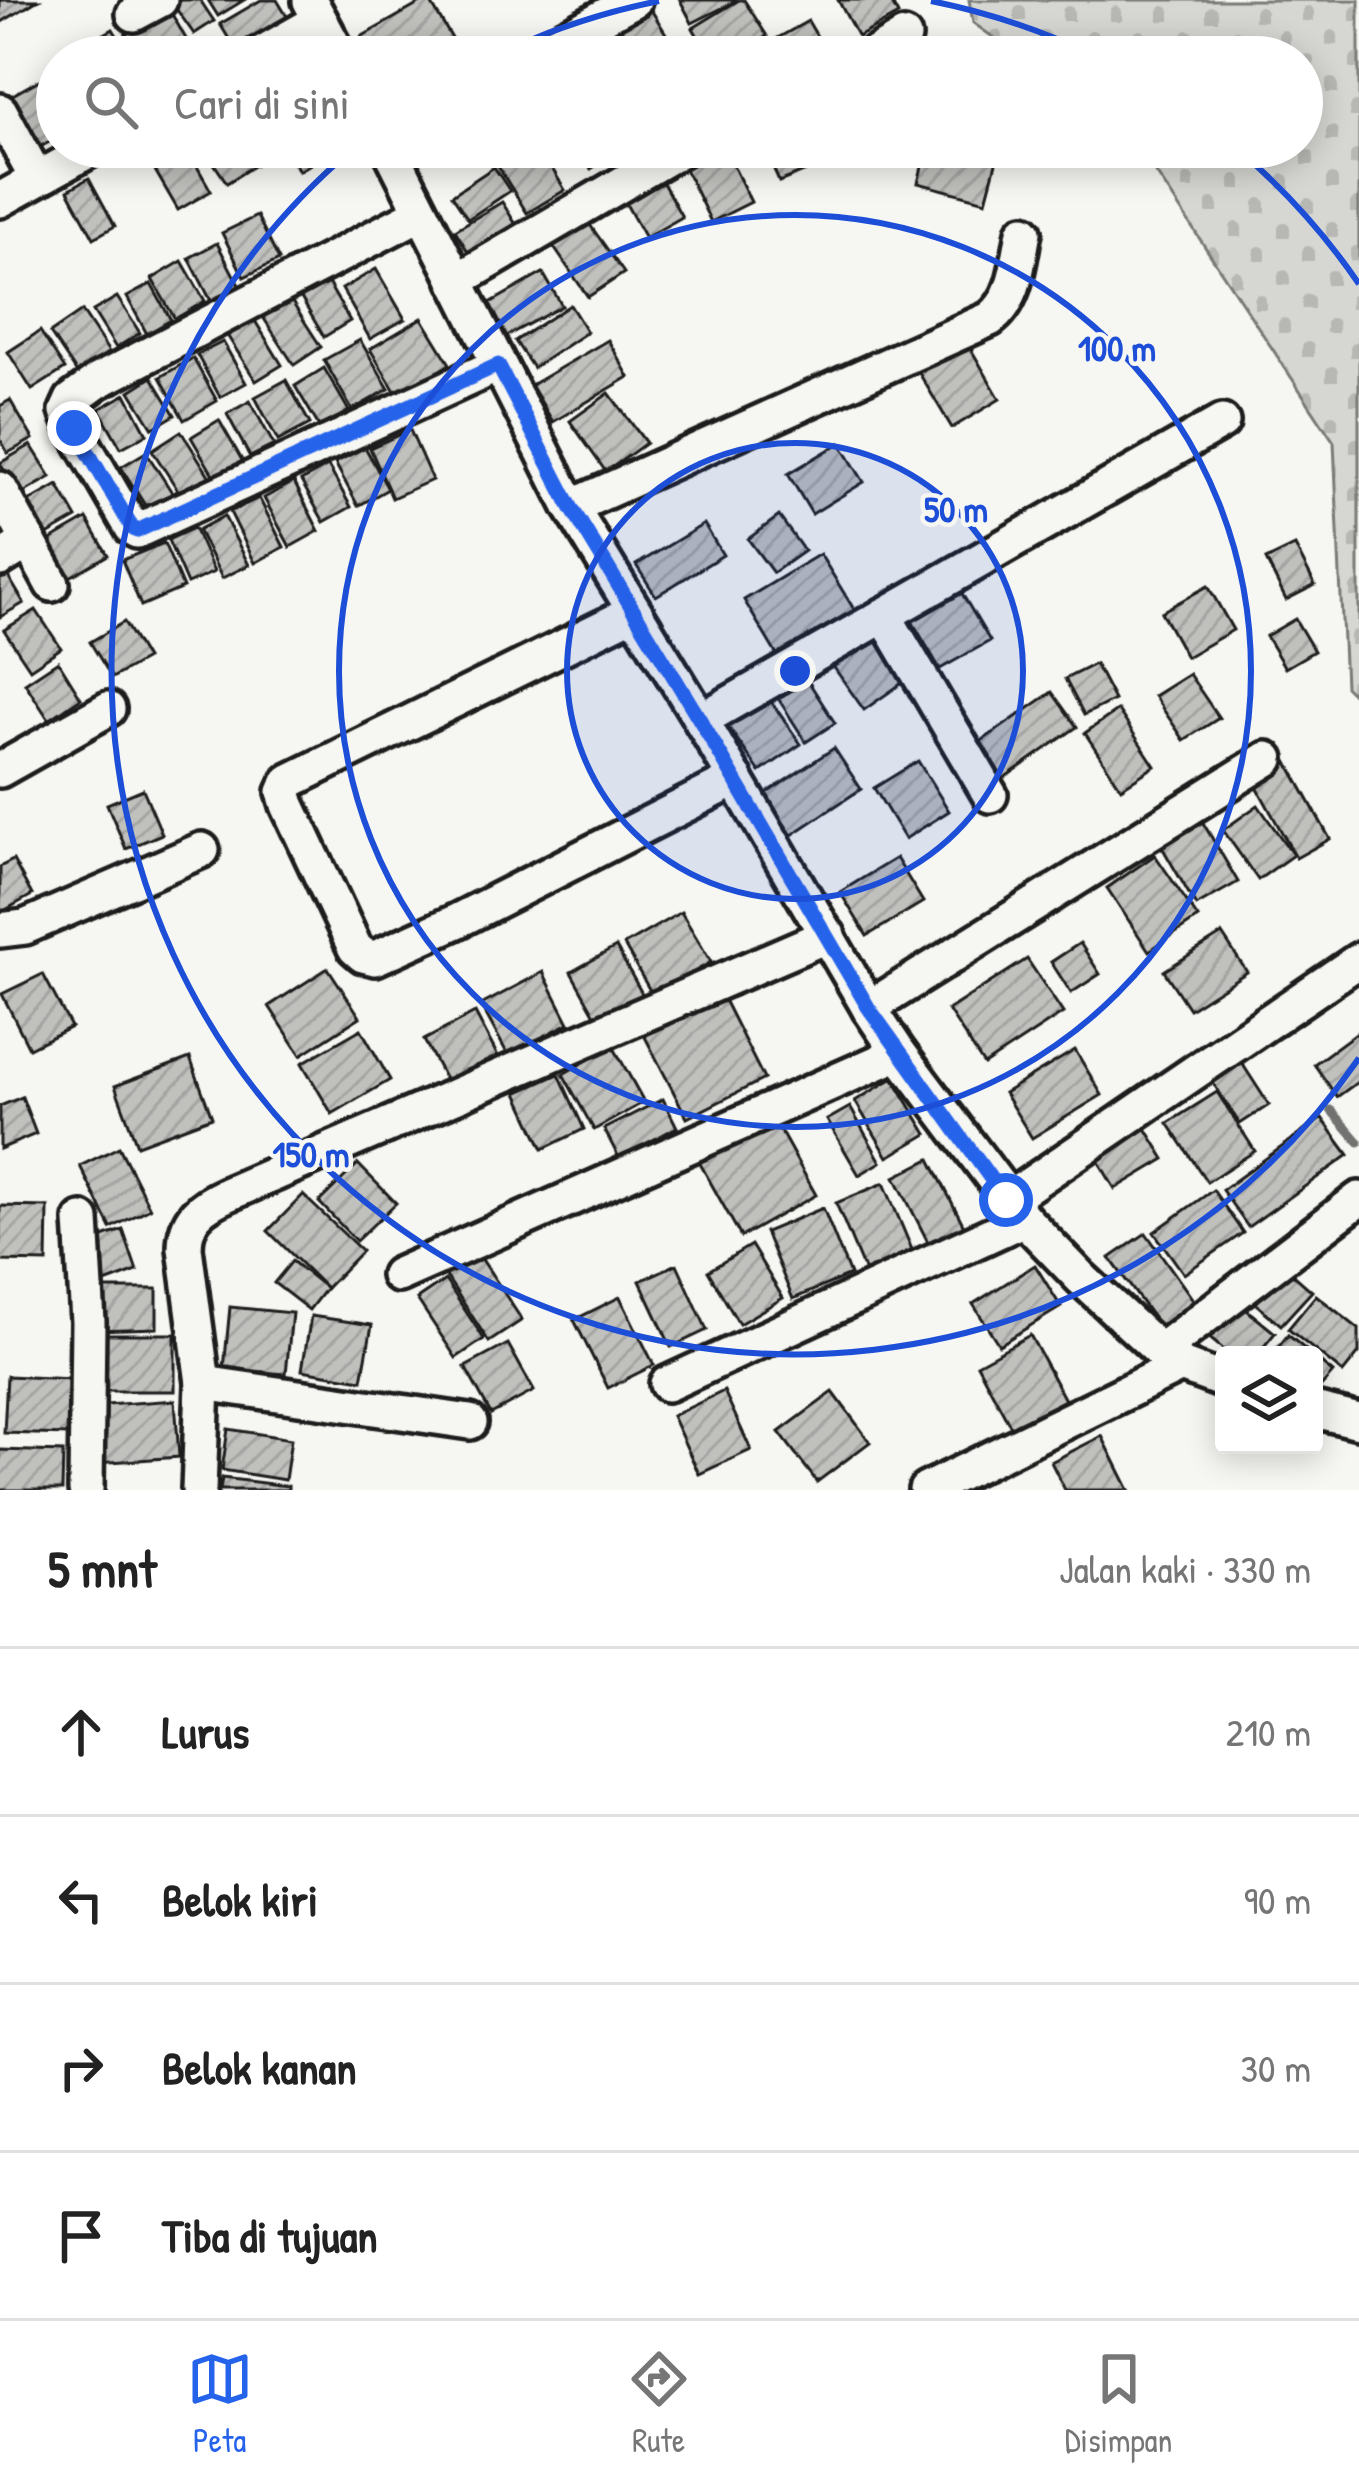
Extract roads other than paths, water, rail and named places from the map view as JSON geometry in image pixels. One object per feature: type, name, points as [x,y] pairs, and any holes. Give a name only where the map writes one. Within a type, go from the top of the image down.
[{"type":"street","points":[[568,36],[634,0]]},
{"type":"street","points":[[282,36],[315,10]]},
{"type":"street","points":[[0,111],[37,179]]},
{"type":"street","points":[[0,200],[57,168]]},
{"type":"street","points":[[399,168],[571,507],[899,1053],[1015,1209],[1082,1279],[1171,1358],[1215,1377]]},
{"type":"street","points":[[456,281],[649,168]]},
{"type":"street","points":[[421,213],[98,381],[71,400],[67,411],[74,428],[137,531],[498,365]]},
{"type":"street","points":[[571,507],[990,319],[1004,305],[1015,279],[1024,232]]},
{"type":"street","points":[[700,720],[1222,422]]},
{"type":"street","points":[[0,489],[14,550],[52,584]]},
{"type":"street","points":[[634,612],[290,781],[284,792],[288,806],[355,948],[375,958],[736,779]]},
{"type":"street","points":[[884,615],[990,795]]},
{"type":"street","points":[[0,770],[108,709]]},
{"type":"street","points":[[868,1007],[1267,759]]},
{"type":"street","points":[[0,930],[25,927],[202,850]]},
{"type":"street","points":[[199,1490],[203,1383],[185,1234],[200,1210],[828,935]]},
{"type":"street","points":[[667,1384],[1015,1209],[1359,960]]},
{"type":"street","points":[[398,1275],[899,1053]]},
{"type":"street","points":[[926,1490],[1171,1358],[1359,1199]]},
{"type":"street","points":[[82,1220],[88,1322],[86,1490]]},
{"type":"street","points":[[203,1383],[470,1422]]},
{"type":"street","points":[[1323,1412],[1359,1421]]},
{"type":"waterway","points":[[1331,1110],[1359,1142]]}]
